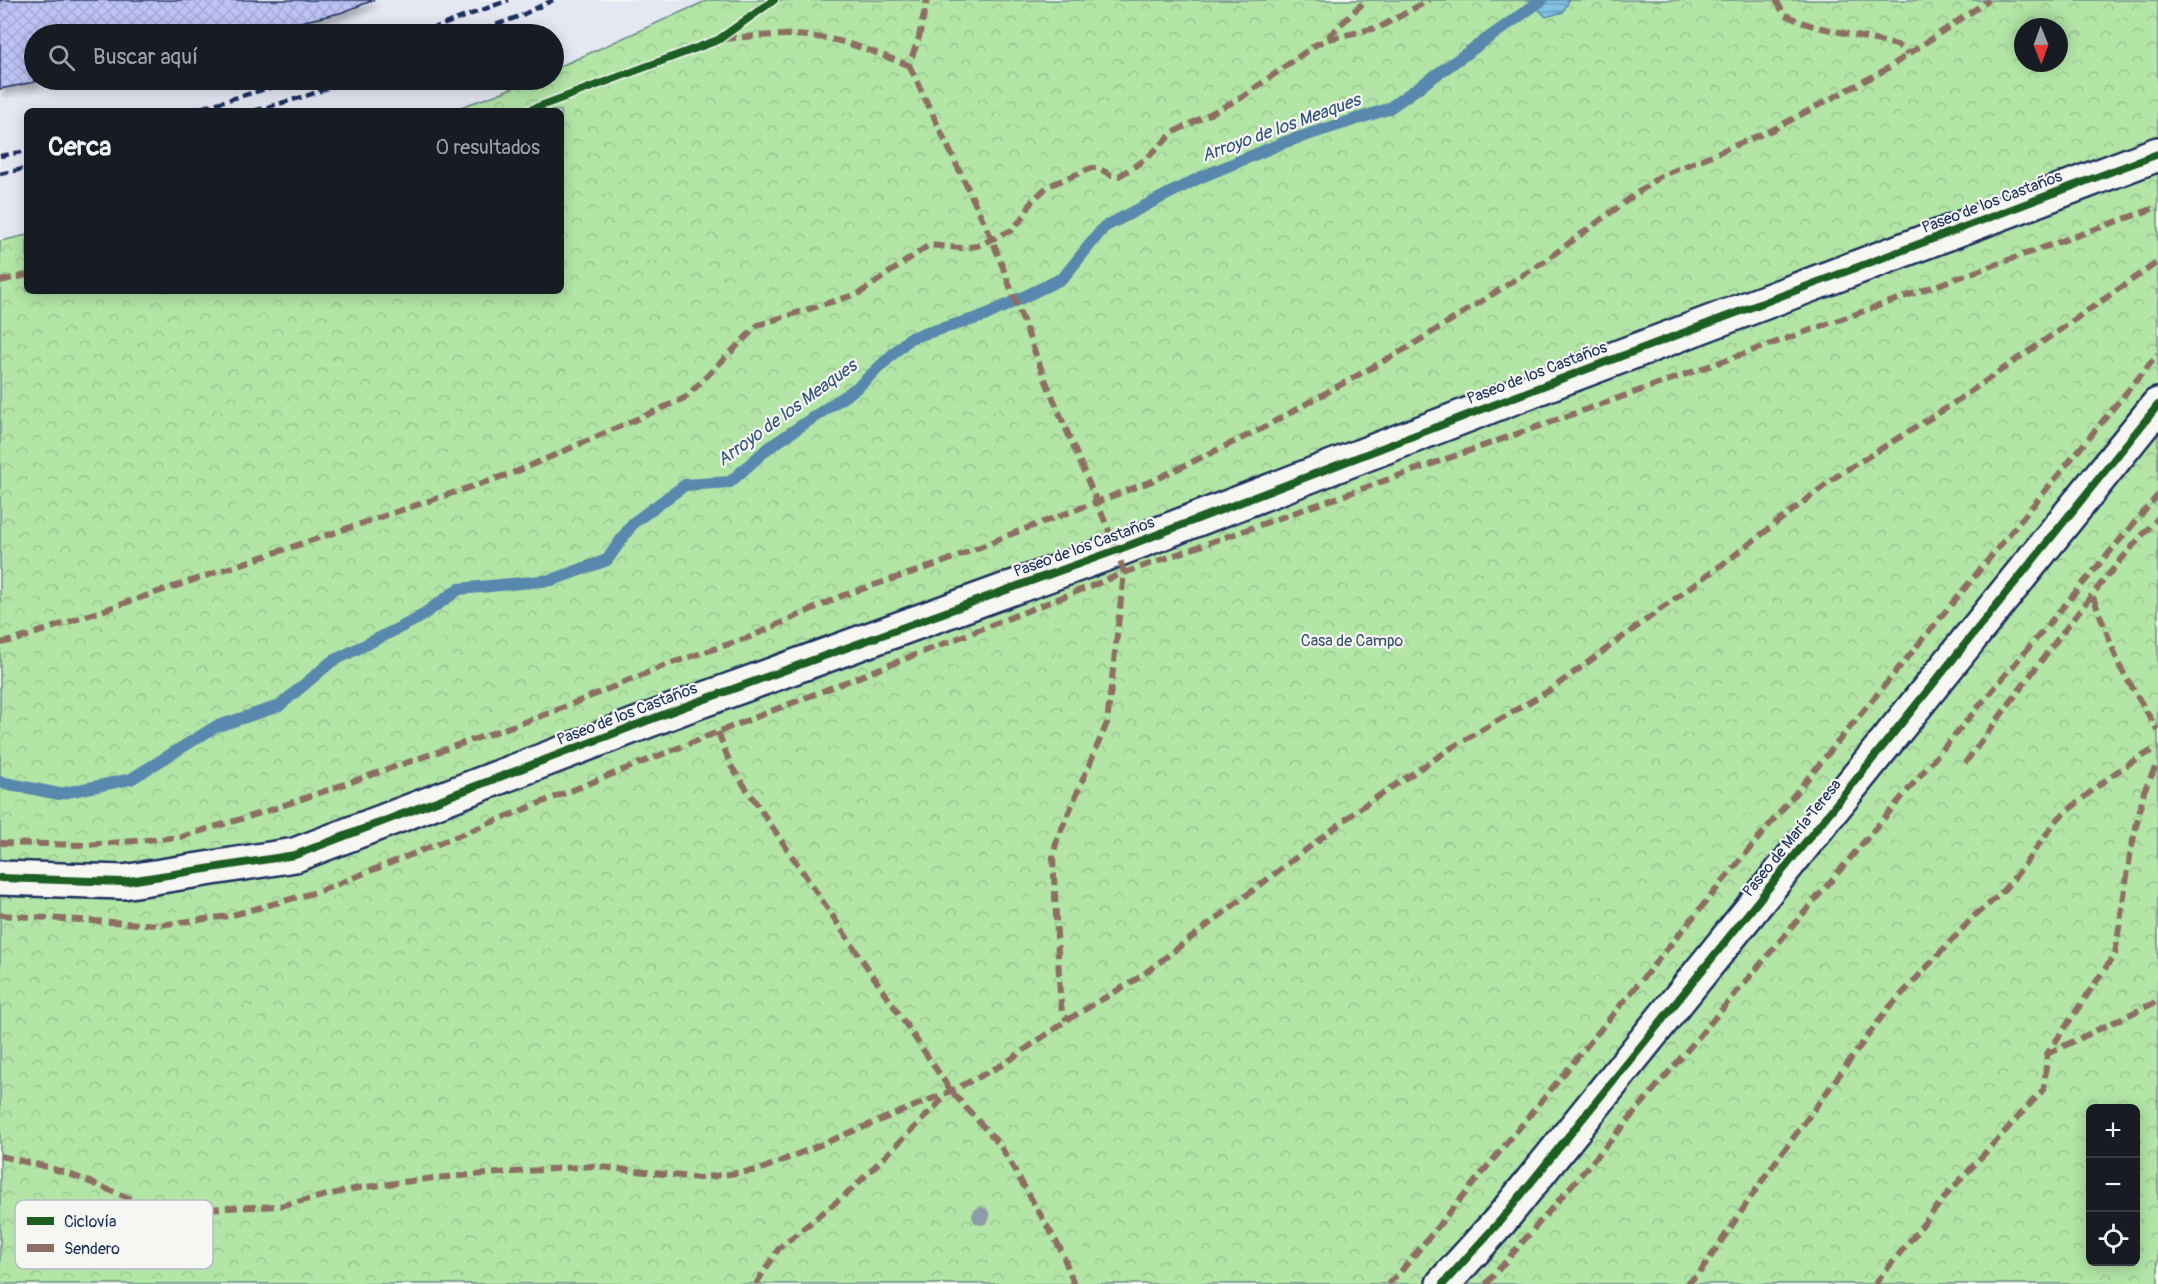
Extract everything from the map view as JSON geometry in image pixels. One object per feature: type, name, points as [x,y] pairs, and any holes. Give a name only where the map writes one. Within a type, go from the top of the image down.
[{"type":"street","name":"Paseo de los Castaños","points":[[0,878],[123,882],[295,855],[686,706],[1117,550],[1566,376],[2158,154]]},
{"type":"street","name":"Paseo de María Teresa","points":[[1443,1284],[1500,1221],[2158,405]]},
{"type":"shaded area","points":[[0,0],[708,0],[564,65],[564,24],[24,24],[24,90],[507,90],[458,108],[24,108],[24,236],[0,240]]},
{"type":"green space","name":"Casa de Campo","points":[[708,0],[2158,0],[2158,1284],[0,1284],[0,241],[24,236],[24,294],[564,294],[564,108],[458,108],[507,90],[564,90],[564,65]]},
{"type":"water","points":[[1530,0],[1569,0],[1563,12],[1546,17]]},
{"type":"building","points":[[0,0],[374,0],[340,13],[292,24],[24,24],[24,84],[0,89]]},
{"type":"waterway","name":"Arroyo de los Meaques","points":[[0,782],[59,794],[131,779],[215,727],[279,706],[331,662],[417,619],[459,589],[552,580],[607,560],[633,523],[685,485],[730,482],[767,449],[858,387],[910,338],[984,316],[1063,278],[1104,227],[1199,178],[1285,142],[1388,109],[1542,0]]},
{"type":"railway","points":[[445,24],[509,0]]},
{"type":"railway","points":[[498,24],[553,0]]},
{"type":"railway","points":[[200,108],[262,90]]},
{"type":"railway","points":[[264,108],[322,90]]},
{"type":"railway","points":[[0,156],[24,152]]},
{"type":"railway","points":[[0,174],[24,169]]},
{"type":"marked path","points":[[724,39],[782,35],[828,39],[909,65],[919,37],[927,0]]},
{"type":"marked path","points":[[1328,37],[1366,0]]},
{"type":"marked path","points":[[0,643],[15,640],[518,471],[685,398],[758,325],[860,293],[929,245],[960,248],[977,246],[1012,230],[1025,215],[1032,201],[1048,186],[1092,168],[1119,176],[1146,159],[1174,132],[1241,98],[1315,45],[1329,39],[1380,27],[1429,0]]},
{"type":"marked path","points":[[1776,0],[1784,14],[1798,21],[1897,45],[1908,54]]},
{"type":"marked path","points":[[0,843],[87,845],[181,837],[267,811],[550,713],[666,665],[750,637],[844,595],[941,563],[1152,481],[1259,430],[1407,348],[1542,263],[1659,177],[1772,130],[1885,70],[1989,0]]},
{"type":"marked path","points":[[909,65],[992,239],[1045,379],[1117,550],[1124,573],[1107,723],[1057,840],[1053,856],[1060,995],[1062,1012],[1067,1020]]},
{"type":"marked path","points":[[0,915],[159,925],[229,916],[320,891],[1124,573],[2158,207]]},
{"type":"marked path","points":[[213,1209],[279,1206],[358,1188],[434,1178],[592,1166],[699,1178],[759,1170],[951,1091],[1004,1064],[1067,1020],[1140,977],[1363,806],[1456,745],[1550,690],[1731,558],[1837,476],[1945,409],[2158,262]]},
{"type":"marked path","points":[[0,281],[24,276]]},
{"type":"marked path","points":[[1388,1284],[1402,1270],[2158,354]]},
{"type":"marked path","points":[[1486,1284],[1618,1132],[2158,495]]},
{"type":"marked path","points":[[1965,763],[2107,576],[2158,518]]},
{"type":"marked path","points":[[2093,597],[2120,667],[2158,731]]},
{"type":"marked path","points":[[718,732],[731,766],[951,1091],[1000,1145],[1061,1250],[1074,1284]]},
{"type":"marked path","points":[[1686,1284],[1699,1274],[1766,1175],[1886,1011],[1976,914],[2011,882],[2060,817],[2118,771],[2158,748]]},
{"type":"marked path","points":[[1875,1284],[1949,1192],[2044,1089],[2047,1054],[2115,954],[2131,850],[2144,791],[2158,762]]},
{"type":"marked path","points":[[2047,1054],[2158,1001]]},
{"type":"marked path","points":[[756,1284],[779,1248],[850,1191],[947,1095]]},
{"type":"marked path","points":[[0,1156],[48,1167],[134,1200]]},
{"type":"cycle path","points":[[535,108],[718,40],[774,0]]},
{"type":"cycle path","points":[[0,878],[123,882],[295,855],[686,706],[1117,550],[1566,377],[2158,154]]},
{"type":"cycle path","points":[[1443,1284],[1500,1221],[2158,405]]}]
